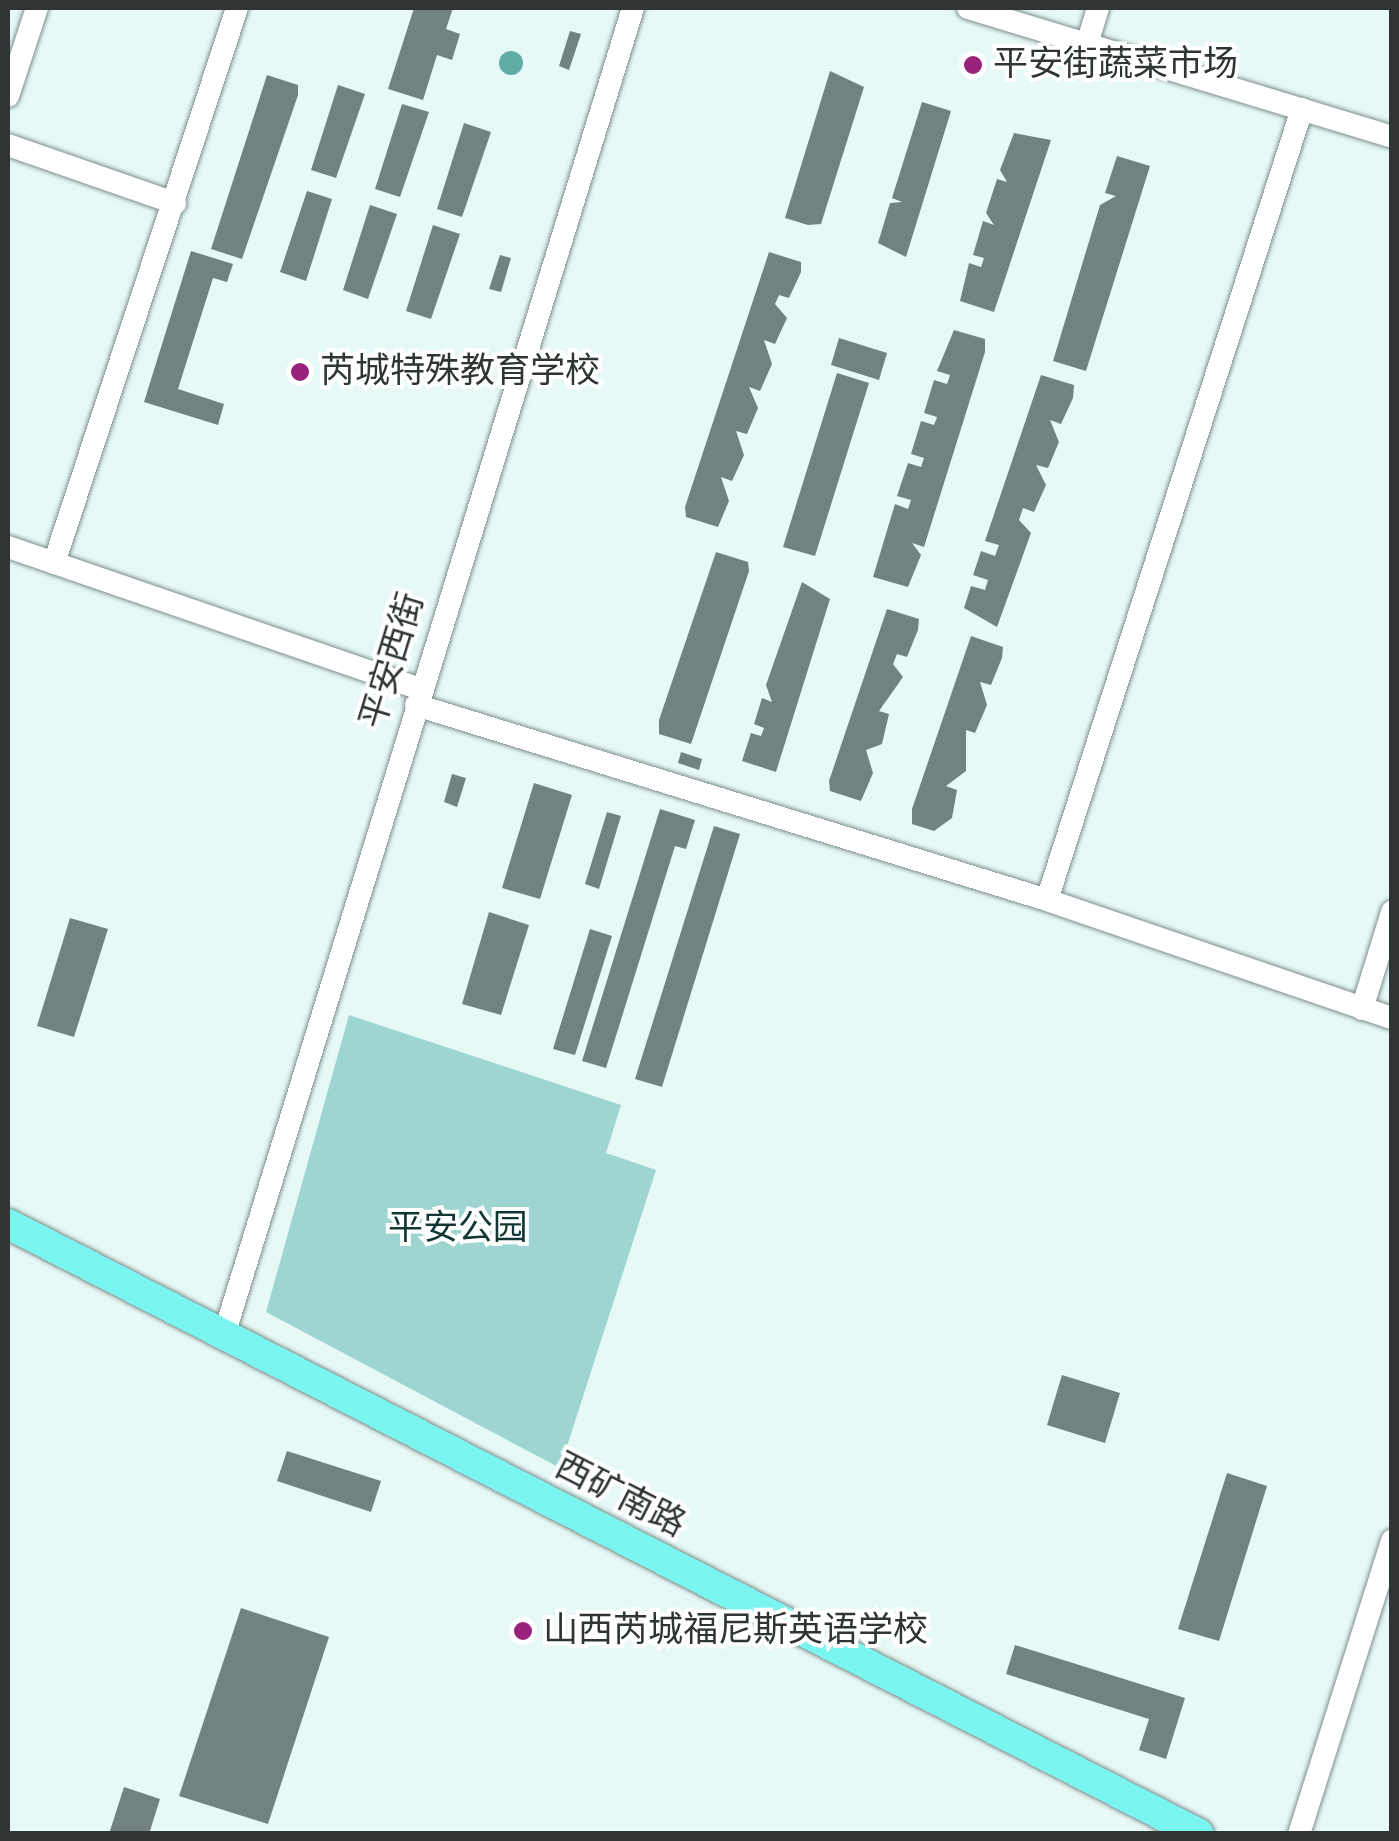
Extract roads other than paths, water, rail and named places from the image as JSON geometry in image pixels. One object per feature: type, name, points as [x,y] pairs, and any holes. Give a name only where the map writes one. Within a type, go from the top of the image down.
[{"type":"main road","name":"西矿南路","points":[[8,1224],[1168,1826],[1199,1834]]},
{"type":"street","points":[[8,96],[37,8]]},
{"type":"street","points":[[54,563],[238,8]]},
{"type":"street","name":"平安西街","points":[[224,1335],[633,8]]},
{"type":"street","points":[[968,8],[1392,136]]},
{"type":"street","points":[[1087,44],[1098,8]]},
{"type":"street","points":[[1046,900],[1302,109]]},
{"type":"street","points":[[8,145],[175,202]]},
{"type":"street","points":[[8,547],[419,697],[1046,900],[1392,1018]]},
{"type":"street","points":[[1362,1009],[1392,912]]},
{"type":"street","points":[[1299,1834],[1392,1540]]},
{"type":"place","name":"平安街蔬菜市场","points":[[973,65]]},
{"type":"place","name":"芮城特殊教育学校","points":[[300,372]]},
{"type":"place","name":"山西芮城福尼斯英语学校","points":[[523,1631]]},
{"type":"park label","name":"平安公园","points":[[458,1229]]}]
